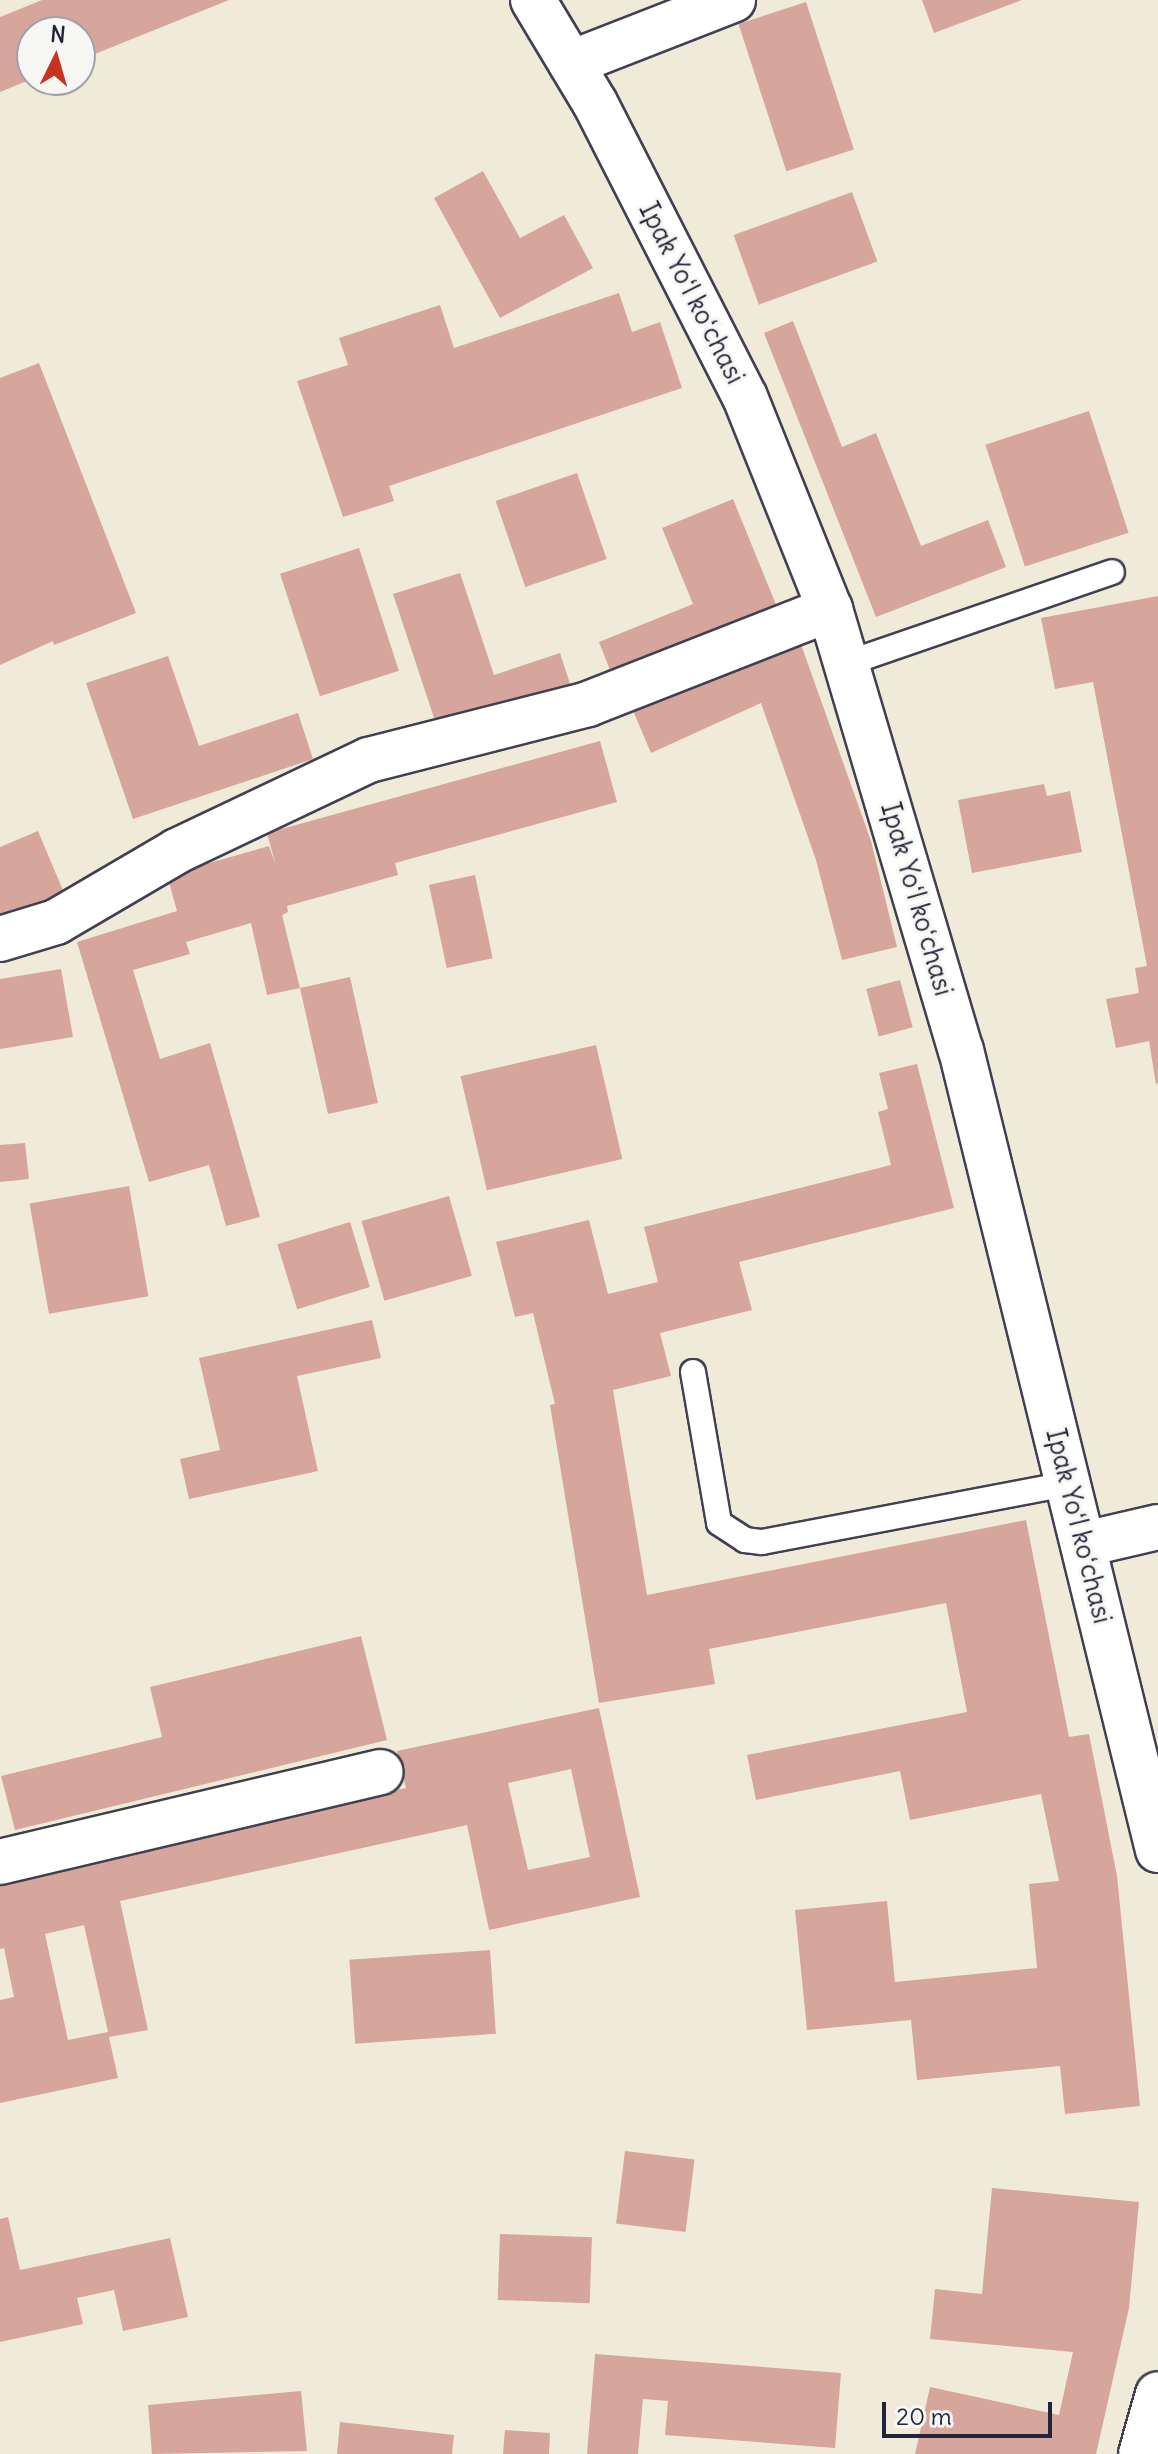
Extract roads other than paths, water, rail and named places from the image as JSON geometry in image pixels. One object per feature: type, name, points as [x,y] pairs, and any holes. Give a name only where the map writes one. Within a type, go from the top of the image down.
[{"type":"street","name":"Ipak Yoʻl koʻchasi","points":[[533,0],[571,63],[745,397],[830,609],[961,1050],[1158,1850]]},
{"type":"street","points":[[571,63],[733,0]]},
{"type":"street","points":[[0,939],[56,922],[177,851],[369,760],[588,704],[830,609]]},
{"type":"street","points":[[1085,1544],[1158,1527]]},
{"type":"street","points":[[0,1862],[380,1772]]},
{"type":"street","points":[[1141,2454],[1158,2394]]},
{"type":"lane","points":[[848,663],[1112,572]]},
{"type":"lane","points":[[693,1372],[719,1523],[745,1540],[762,1542],[1067,1484]]}]
